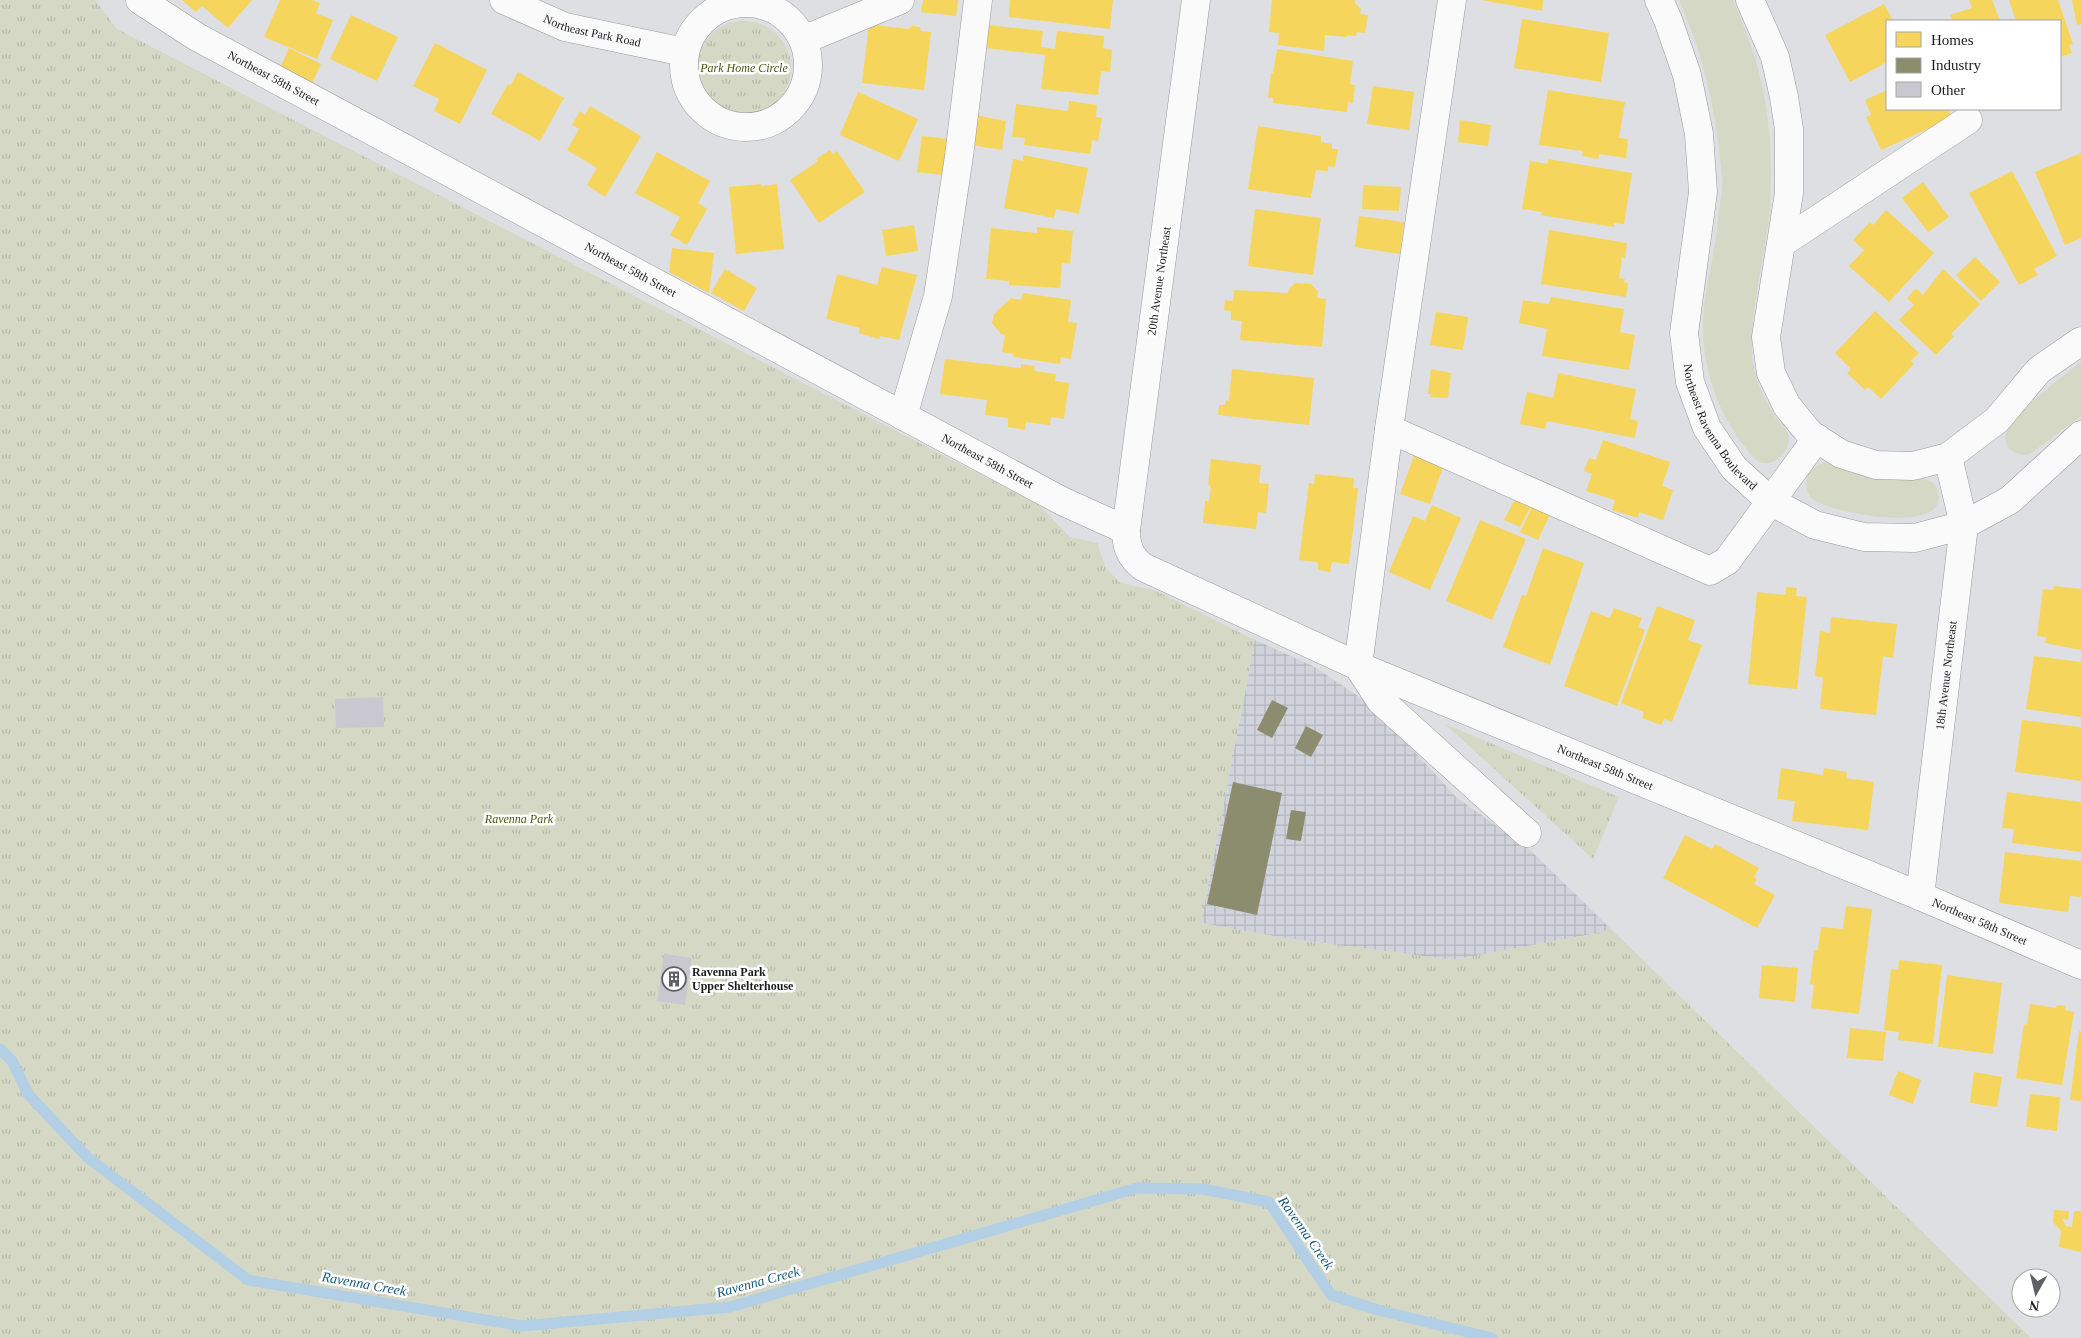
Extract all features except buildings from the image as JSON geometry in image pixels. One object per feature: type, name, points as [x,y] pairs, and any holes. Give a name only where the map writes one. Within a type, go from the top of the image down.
[{"type":"street","name":"Northeast 58th Street","points":[[140,0],[197,37],[1062,501],[1126,530]]},
{"type":"street","name":"Northeast Park Road","points":[[504,0],[565,27],[684,52]]},
{"type":"street","points":[[803,40],[900,0]]},
{"type":"street","points":[[903,416],[938,296],[959,156],[978,0]]},
{"type":"street","name":"20th Avenue Northeast","points":[[1135,560],[1126,542],[1126,530],[1196,0]]},
{"type":"street","points":[[1452,0],[1389,429],[1358,666],[1380,700],[1527,833]]},
{"type":"street","name":"Northeast Ravenna Boulevard","points":[[1659,0],[1668,20],[1687,76],[1699,134],[1704,192],[1684,333],[1690,382],[1707,428],[1734,468],[1770,501],[1815,525],[1864,537],[1915,538],[1964,525],[2010,500],[2081,435]]},
{"type":"street","points":[[1750,0],[1775,57],[1789,129],[1789,193],[1766,336],[1772,373],[1786,406],[1810,434],[1841,454],[1876,466],[1913,466],[1948,456],[1997,420],[2039,370],[2081,340]]},
{"type":"street","points":[[751,1],[767,6],[782,14],[794,25],[803,40],[808,60],[807,75],[806,82],[797,101],[782,116],[763,126],[741,128],[720,122],[703,111],[690,93],[684,73],[684,52],[693,31],[708,15],[728,5],[751,1]]},
{"type":"street","points":[[1782,243],[1968,120]]},
{"type":"street","points":[[1389,429],[1710,571],[1727,561],[1817,438]]},
{"type":"street","name":"18th Avenue Northeast","points":[[1920,896],[1964,525],[1948,456]]},
{"type":"street","name":"Northeast 58th Street","points":[[1135,560],[1143,567],[1358,666],[1920,896],[2081,965]]},
{"type":"shaded area","points":[[1255,640],[1313,666],[1373,706],[1456,797],[1530,850],[1609,927],[1604,932],[1453,960],[1284,938],[1201,923]]},
{"type":"green space","name":"Ravenna Park","points":[[0,0],[95,0],[117,29],[1038,504],[1070,537],[1097,543],[1106,568],[1120,583],[1154,590],[1255,640],[1201,923],[1284,938],[1453,960],[1604,932],[1609,927],[2031,1338],[0,1338]]},
{"type":"green space","points":[[1679,0],[1733,0],[1749,40],[1763,87],[1769,130],[1771,174],[1767,234],[1753,319],[1752,354],[1754,371],[1763,396],[1776,418],[1786,430],[1789,439],[1784,453],[1768,463],[1756,460],[1733,430],[1718,402],[1705,356],[1703,340],[1704,311],[1717,234],[1722,177],[1717,131],[1708,86],[1696,43]]},
{"type":"green space","name":"Park Home Circle","points":[[744,21],[762,25],[777,35],[787,50],[791,68],[787,86],[777,101],[762,111],[744,115],[726,111],[711,101],[701,86],[697,68],[701,50],[711,35],[726,25]]},
{"type":"green space","points":[[2081,362],[2081,416],[2030,454],[2024,455],[2013,452],[2005,439],[2009,427],[2033,401]]},
{"type":"green space","points":[[1826,462],[1840,468],[1875,477],[1889,479],[1923,478],[1935,485],[1938,501],[1930,512],[1914,517],[1892,518],[1845,511],[1826,506],[1811,498],[1806,485],[1808,475],[1816,467]]},
{"type":"green space","points":[[1445,724],[1619,797],[1593,859]]},
{"type":"waterway","name":"Ravenna Creek","points":[[0,1049],[12,1061],[28,1094],[87,1157],[248,1280],[522,1326],[730,1307],[1137,1188],[1203,1189],[1269,1202],[1331,1295],[1378,1310],[1492,1338]]},
{"type":"place","name":"Ravenna Park Upper Shelterhouse","points":[[674,979]]}]
